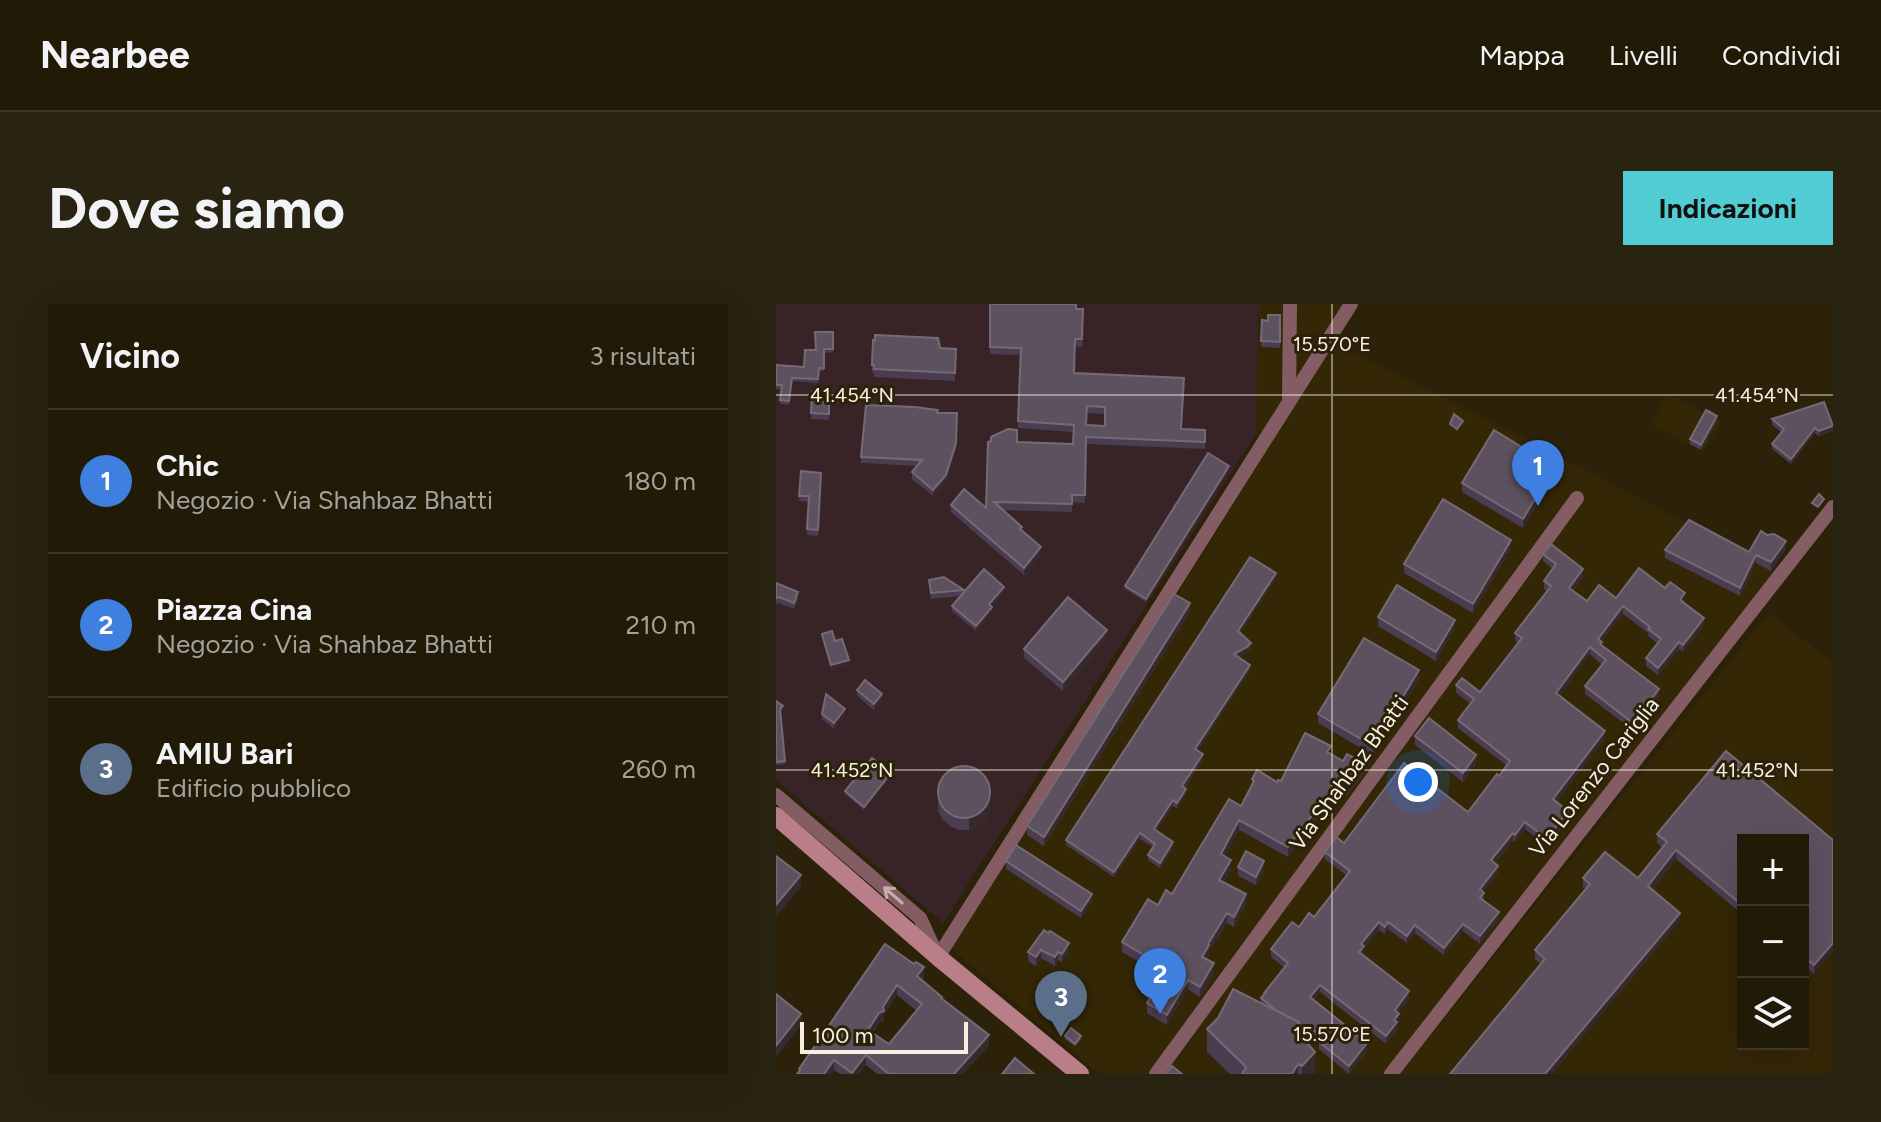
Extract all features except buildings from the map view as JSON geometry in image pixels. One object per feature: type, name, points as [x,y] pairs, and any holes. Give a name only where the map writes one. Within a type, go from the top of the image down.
[{"type":"main road","points":[[776,816],[938,957],[1080,1074]]},
{"type":"street","points":[[1289,402],[1290,304]]},
{"type":"street","points":[[938,957],[1351,304]]},
{"type":"street","name":"Via Shahbaz Bhatti","points":[[1156,1074],[1577,498]]},
{"type":"street","name":"Via Lorenzo Cariglia","points":[[1391,1074],[1833,507]]},
{"type":"street","points":[[776,795],[920,918],[938,957]]},
{"type":"shaded area","points":[[776,304],[1259,304],[1256,434],[943,923],[776,780]]},
{"type":"shaded area","points":[[1259,304],[1360,304],[1335,344],[1488,419],[1680,519],[1773,572],[1384,1074],[1099,1074],[951,948],[1272,443],[1256,434]]},
{"type":"shaded area","points":[[1668,393],[1721,422],[1704,452],[1651,424]]},
{"type":"shaded area","points":[[1769,613],[1833,663],[1833,1069],[1829,1074],[1400,1074]]},
{"type":"place","name":"Chic","points":[[1538,506]]},
{"type":"place","name":"Piazza Cina","points":[[1160,1014]]},
{"type":"place","name":"AMIU Bari","points":[[1061,1037]]}]
